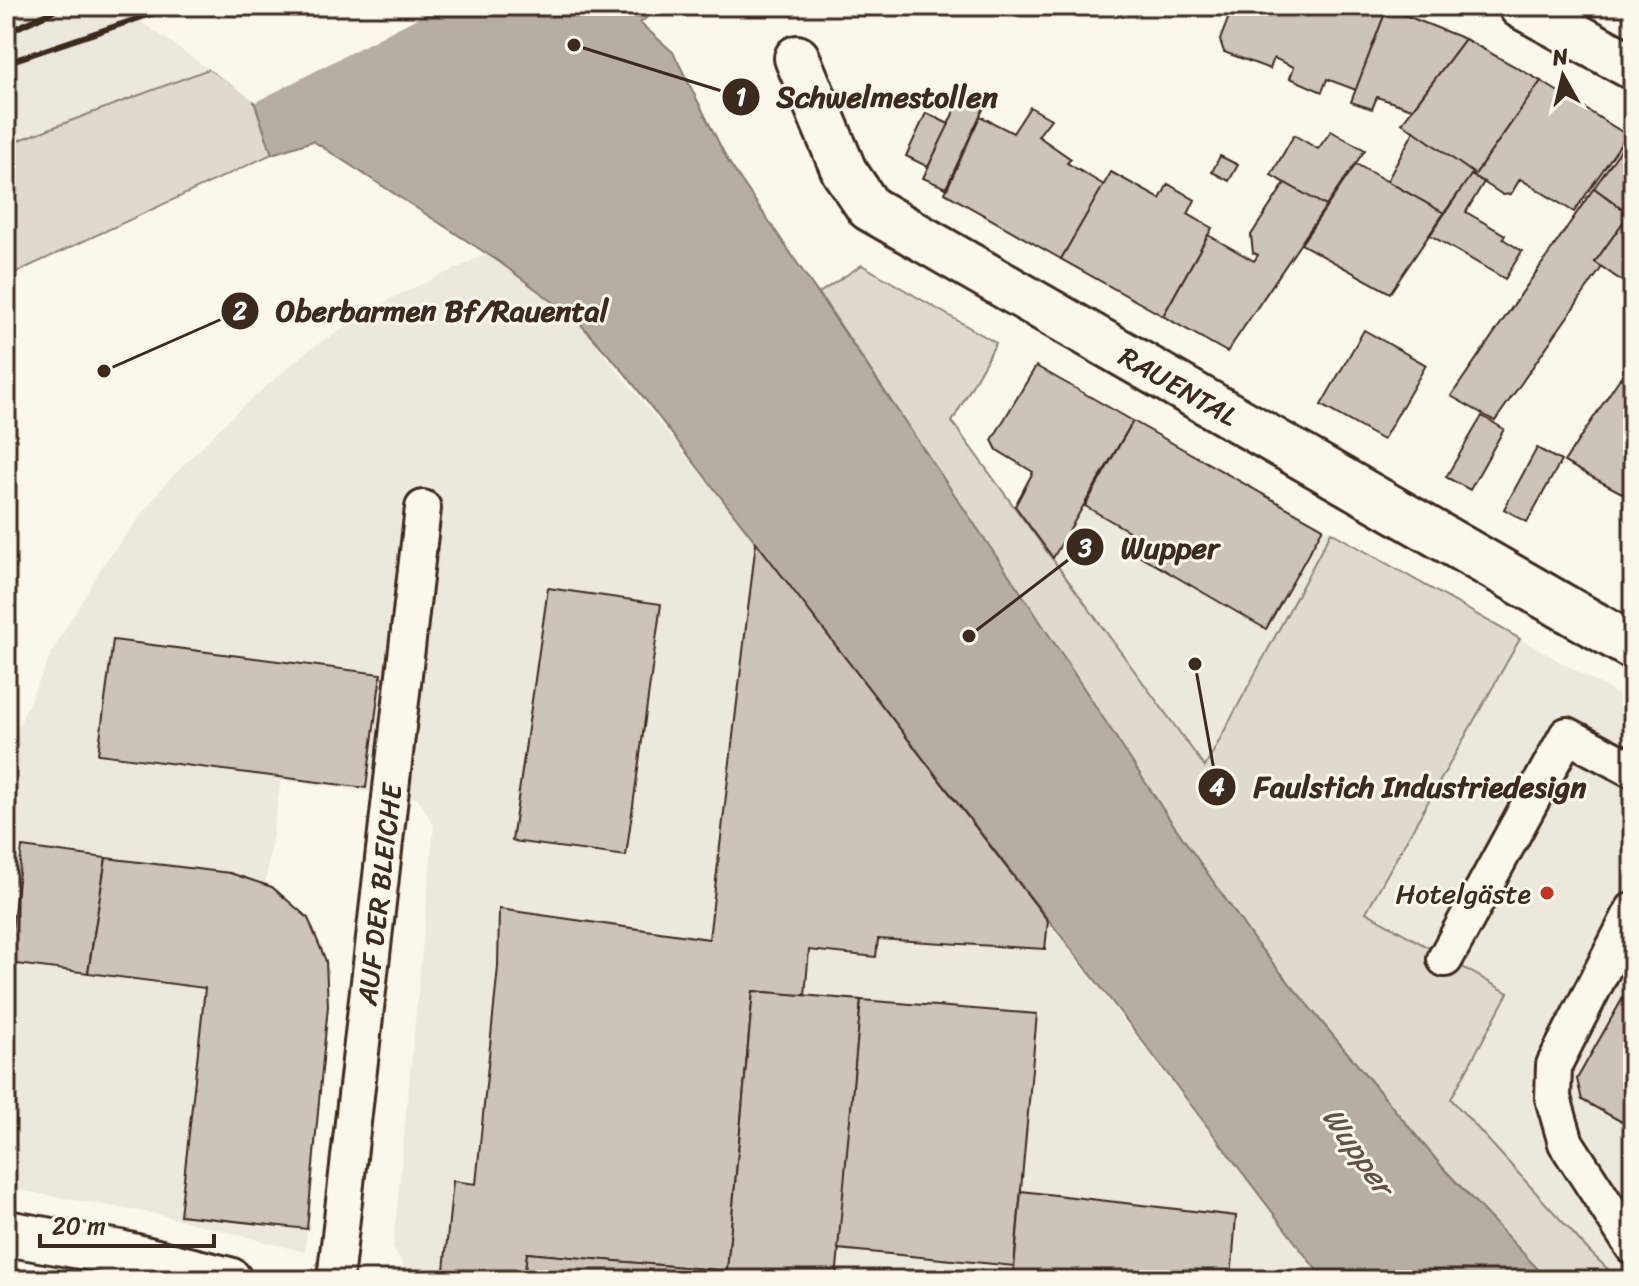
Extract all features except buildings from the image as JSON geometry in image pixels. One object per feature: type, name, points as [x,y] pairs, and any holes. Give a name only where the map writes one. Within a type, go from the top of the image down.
[{"type":"street","points":[[1521,6],[1633,67]]},
{"type":"street","name":"RAUENTAL","points":[[797,58],[844,171],[869,208],[1633,647]]},
{"type":"street","points":[[6,1233],[120,1253],[229,1280]]},
{"type":"lane","name":"AUF DER BLEICHE","points":[[335,1280],[423,508]]},
{"type":"lane","points":[[1445,959],[1567,735],[1633,770]]},
{"type":"lane","points":[[1633,910],[1554,1065],[1553,1098],[1566,1143],[1633,1247]]},
{"type":"shaded area","points":[[6,6],[119,6],[209,69],[6,145]]},
{"type":"shaded area","points":[[209,69],[253,98],[272,154],[6,277],[6,145]]},
{"type":"shaded area","points":[[487,254],[576,319],[756,543],[1324,1280],[412,1280],[393,1248],[434,826],[418,798],[281,780],[265,885],[311,920],[327,963],[328,1011],[305,1252],[161,1215],[6,1188],[6,973],[22,847],[6,845],[6,760],[54,648],[105,562],[165,484],[234,414],[310,349],[396,296]]},
{"type":"shaded area","points":[[862,265],[996,343],[952,422],[1205,767],[1331,532],[1520,639],[1366,912],[1508,993],[1451,1099],[1619,1280],[1548,1280],[1443,1168],[1256,943],[1166,814],[819,293]]},
{"type":"shaded area","points":[[1133,421],[1331,532],[1205,768],[1053,560]]},
{"type":"shaded area","points":[[1520,639],[1633,703],[1633,1280],[1619,1280],[1589,1251],[1451,1099],[1366,912]]},
{"type":"water","points":[[128,6],[642,6],[652,13],[640,23],[673,52],[728,161],[1028,603],[1166,814],[1256,943],[1443,1168],[1548,1280],[1324,1280],[623,371],[576,319],[498,261],[313,141],[272,154],[253,98]]},
{"type":"pier","points":[[124,6],[440,6],[256,102]]},
{"type":"railway","points":[[6,33],[64,6]]},
{"type":"railway","points":[[6,63],[175,6]]},
{"type":"place","name":"Schwelmestollen","points":[[574,45]]},
{"type":"place","name":"Oberbarmen Bf/Rauental","points":[[104,371]]},
{"type":"place","name":"Wupper","points":[[969,636]]},
{"type":"place","name":"Faulstich Industriedesign","points":[[1195,664]]},
{"type":"place","name":"Hotelgäste","points":[[1547,893]]}]
